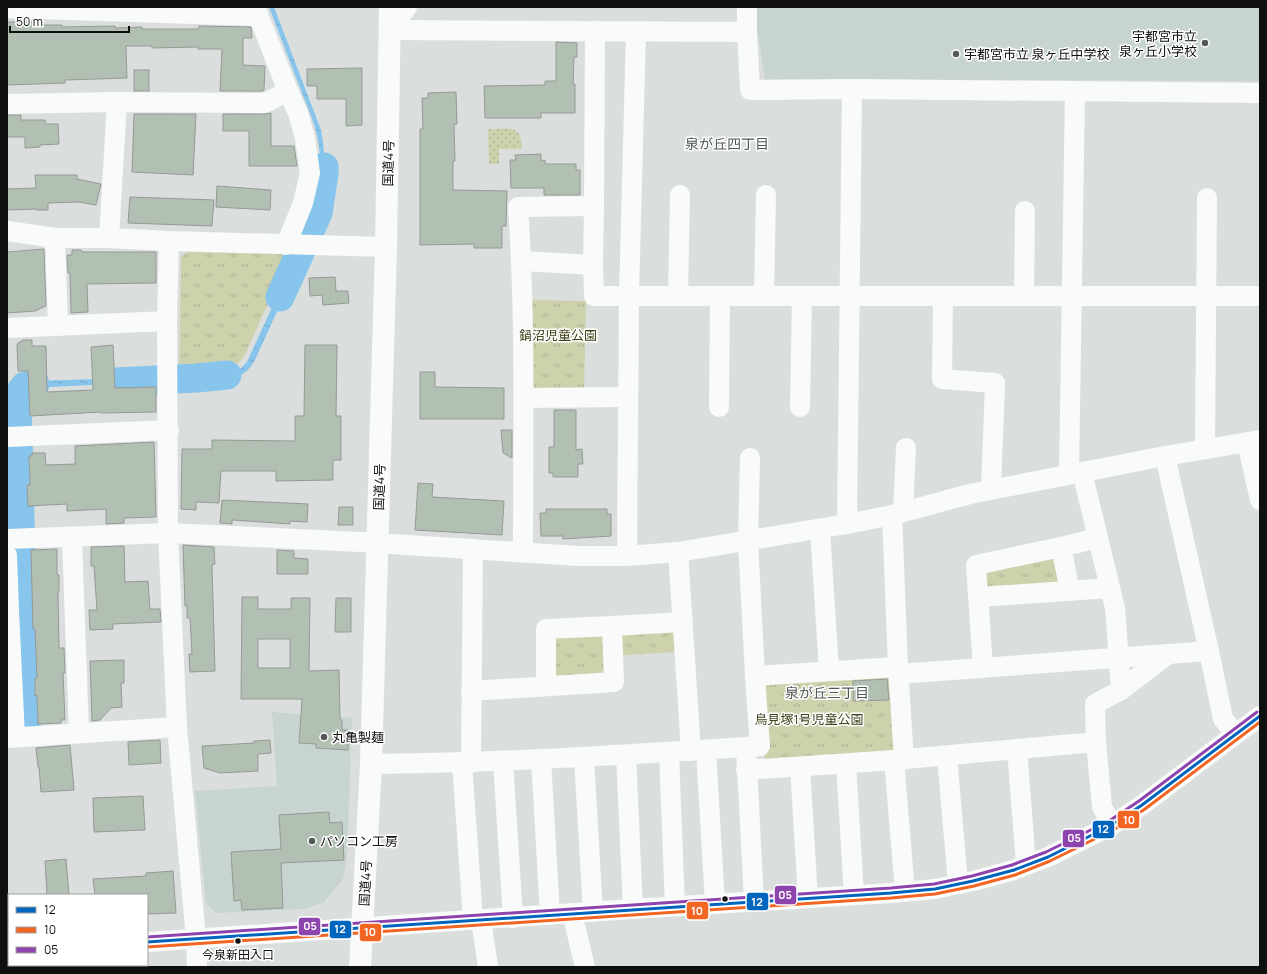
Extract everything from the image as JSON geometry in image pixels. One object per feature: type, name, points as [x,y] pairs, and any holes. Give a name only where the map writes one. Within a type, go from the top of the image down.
[{"type":"highway","name":"国道4号","points":[[360,967],[371,764],[386,247],[390,7]]},
{"type":"street","points":[[390,30],[408,7]]},
{"type":"street","points":[[746,7],[750,90],[852,89],[1260,93]]},
{"type":"street","points":[[7,8],[257,11],[298,113],[305,138],[310,173],[302,204],[286,245]]},
{"type":"street","points":[[390,30],[747,32]]},
{"type":"street","points":[[596,31],[593,264],[594,296],[1260,296]]},
{"type":"street","points":[[627,556],[629,296],[636,32]]},
{"type":"street","points":[[847,524],[852,89]]},
{"type":"street","points":[[7,104],[117,102],[265,103],[288,90]]},
{"type":"street","points":[[1075,91],[1072,296],[1076,474],[1098,538],[1115,608],[1121,690]]},
{"type":"street","points":[[109,238],[117,102]]},
{"type":"street","points":[[678,296],[680,195]]},
{"type":"street","points":[[764,296],[766,195]]},
{"type":"street","points":[[1205,450],[1207,198]]},
{"type":"street","points":[[523,553],[524,362],[522,261],[518,207],[594,206]]},
{"type":"street","points":[[1024,296],[1025,211]]},
{"type":"street","points":[[7,231],[55,238],[109,238],[286,245],[386,247]]},
{"type":"street","points":[[55,238],[58,326]]},
{"type":"street","points":[[169,241],[168,533],[176,727],[196,939],[197,967]]},
{"type":"street","points":[[522,261],[593,264]]},
{"type":"street","points":[[719,407],[720,296]]},
{"type":"street","points":[[800,407],[802,296]]},
{"type":"street","points":[[943,296],[942,380],[995,383],[991,489]]},
{"type":"street","points":[[7,328],[168,321]]},
{"type":"street","points":[[524,398],[628,397]]},
{"type":"street","points":[[7,437],[168,430]]},
{"type":"street","points":[[7,539],[168,533],[377,543],[578,556],[627,556],[678,552],[847,524],[897,514],[991,489],[1165,456],[1254,441],[1260,500]]},
{"type":"street","points":[[905,892],[899,760],[897,514],[906,448]]},
{"type":"street","points":[[1165,456],[1223,719],[1236,734]]},
{"type":"street","points":[[371,764],[503,762],[760,746],[748,541],[750,458]]},
{"type":"street","points":[[820,529],[829,672]]},
{"type":"street","points":[[72,536],[79,733]]},
{"type":"street","points":[[984,668],[976,564],[1098,538]]},
{"type":"street","points":[[1061,547],[1070,591]]},
{"type":"street","points":[[473,549],[472,691],[467,763],[477,920],[488,967]]},
{"type":"street","points":[[678,552],[682,622],[715,904]]},
{"type":"street","points":[[7,555],[11,738],[176,727]]},
{"type":"street","points":[[979,597],[1110,588]]},
{"type":"street","points":[[546,686],[546,629],[682,622]]},
{"type":"street","points":[[472,691],[614,682],[612,626]]},
{"type":"street","points":[[755,676],[829,672],[984,668],[1209,651]]},
{"type":"street","points":[[1112,825],[1102,807],[1096,742],[1095,704],[1121,690],[1168,654]]},
{"type":"street","points":[[148,942],[905,892],[958,884],[1014,870],[1048,857],[1112,825],[1142,805],[1259,718]]},
{"type":"street","points":[[746,770],[899,760],[1096,742]]},
{"type":"street","points":[[746,747],[754,901]]},
{"type":"street","points":[[1017,749],[1026,865]]},
{"type":"street","points":[[669,752],[675,906]]},
{"type":"street","points":[[626,755],[633,909]]},
{"type":"street","points":[[947,756],[958,884]]},
{"type":"street","points":[[584,758],[593,912]]},
{"type":"street","points":[[541,759],[550,915]]},
{"type":"street","points":[[503,762],[513,918]]},
{"type":"street","points":[[846,764],[854,895]]},
{"type":"street","points":[[800,767],[808,898]]},
{"type":"street","points":[[572,913],[585,967]]},
{"type":"shaded area","name":"宇都宮市立 泉ヶ丘中学校","points":[[757,7],[1260,7],[1260,81],[765,79],[757,29]]},
{"type":"shaded area","points":[[272,712],[352,718],[347,857],[343,879],[323,903],[303,909],[216,913],[206,904],[195,791],[277,786]]},
{"type":"green space","points":[[508,128],[517,131],[520,135],[522,149],[499,149],[499,164],[489,164],[488,129]]},
{"type":"green space","points":[[188,251],[290,254],[245,355],[233,366],[227,368],[179,368],[181,257]]},
{"type":"green space","name":"鍋沼児童公園","points":[[533,300],[586,301],[584,393],[532,389],[531,302]]},
{"type":"green space","points":[[1058,551],[1065,588],[982,593],[981,568]]},
{"type":"green space","points":[[675,626],[677,652],[610,656],[611,680],[551,682],[550,633]]},
{"type":"green space","name":"鳥見塚1号児童公園","points":[[893,671],[899,757],[765,765],[760,678]]},
{"type":"water","points":[[269,7],[274,7],[321,130],[325,163],[324,183],[322,200],[313,225],[309,223],[319,186],[320,150],[314,124]]},
{"type":"water","points":[[293,261],[299,263],[255,360],[249,369],[239,376],[225,380],[187,381],[187,376],[230,373],[239,370],[247,362]]},
{"type":"water","points":[[156,377],[156,382],[29,388],[22,395],[20,402],[20,413],[15,413],[17,392],[23,386],[35,381]]},
{"type":"water","points":[[22,561],[26,561],[33,721],[28,721]]},
{"type":"building","points":[[7,22],[42,22],[42,25],[62,25],[62,27],[115,26],[115,28],[142,27],[142,29],[198,29],[199,26],[251,27],[252,38],[243,38],[243,65],[265,66],[264,90],[220,91],[222,49],[198,49],[198,47],[152,48],[152,46],[126,46],[127,78],[65,80],[65,83],[7,85]]},
{"type":"building","points":[[556,42],[577,43],[577,57],[574,57],[573,84],[575,84],[575,113],[541,113],[541,118],[485,118],[484,86],[545,85],[545,81],[556,81]]},
{"type":"building","points":[[362,68],[362,125],[346,126],[346,99],[317,99],[317,86],[307,86],[307,69]]},
{"type":"building","points":[[134,70],[149,70],[149,91],[134,91]]},
{"type":"building","points":[[456,92],[457,124],[454,124],[455,161],[453,161],[453,190],[507,191],[506,226],[502,226],[502,248],[474,248],[474,244],[420,245],[420,129],[423,129],[422,98],[428,98],[428,93]]},
{"type":"building","points":[[271,113],[271,146],[294,146],[297,166],[249,166],[249,131],[223,131],[223,114]]},
{"type":"building","points":[[134,114],[196,114],[193,175],[132,172]]},
{"type":"building","points":[[7,115],[21,115],[21,120],[45,120],[46,124],[58,124],[59,144],[40,145],[40,147],[25,148],[25,137],[7,137]]},
{"type":"building","points":[[541,154],[541,161],[545,160],[545,164],[576,164],[576,170],[580,170],[580,195],[544,195],[544,188],[511,188],[510,160],[516,160],[515,155]]},
{"type":"building","points":[[35,175],[77,175],[77,179],[101,184],[96,205],[79,202],[48,203],[48,210],[7,210],[7,189],[36,188]]},
{"type":"building","points":[[217,186],[271,190],[270,210],[216,207]]},
{"type":"building","points":[[130,197],[214,200],[212,226],[128,223]]},
{"type":"building","points":[[44,249],[46,306],[35,311],[7,313],[7,252]]},
{"type":"building","points":[[72,250],[81,250],[82,252],[156,252],[156,283],[87,284],[88,312],[71,313],[70,273],[68,273],[67,255],[72,255]]},
{"type":"building","points":[[335,277],[336,291],[348,291],[349,303],[323,305],[322,295],[310,296],[309,278]]},
{"type":"building","points":[[23,340],[32,340],[32,346],[46,346],[47,392],[93,390],[91,347],[113,345],[115,388],[156,387],[156,412],[101,412],[30,416],[28,371],[18,371],[17,344]]},
{"type":"building","points":[[305,345],[337,345],[336,416],[341,416],[341,460],[333,460],[333,480],[276,481],[276,471],[221,471],[219,503],[196,502],[196,510],[181,509],[182,449],[212,449],[212,440],[295,441],[295,416],[304,416]]},
{"type":"building","points":[[420,372],[435,372],[435,387],[504,388],[504,419],[420,419]]},
{"type":"building","points":[[554,410],[576,410],[576,450],[582,449],[583,464],[578,464],[578,477],[553,477],[553,473],[549,473],[549,447],[554,447]]},
{"type":"building","points":[[501,430],[512,430],[512,458],[503,453]]},
{"type":"building","points":[[154,442],[156,517],[124,518],[124,523],[106,524],[106,509],[67,511],[67,504],[28,506],[27,485],[30,485],[29,456],[32,456],[32,453],[45,453],[46,465],[75,464],[75,446]]},
{"type":"building","points":[[418,483],[433,484],[432,497],[504,501],[502,535],[415,530]]},
{"type":"building","points":[[222,500],[308,504],[307,522],[290,521],[290,524],[232,520],[232,524],[220,523]]},
{"type":"building","points":[[339,507],[353,507],[353,525],[338,525]]},
{"type":"building","points":[[546,509],[607,509],[607,514],[611,514],[611,536],[563,539],[563,536],[541,536],[540,513],[546,513]]},
{"type":"building","points":[[183,545],[214,547],[215,564],[212,565],[215,671],[190,672],[189,654],[192,654],[190,618],[187,618],[187,606],[185,606]]},
{"type":"building","points":[[124,546],[125,582],[148,581],[150,609],[160,609],[161,622],[113,624],[113,629],[90,630],[89,610],[97,610],[94,566],[91,566],[91,547]]},
{"type":"building","points":[[57,549],[57,575],[59,575],[59,648],[64,648],[65,673],[63,673],[65,720],[61,720],[61,723],[38,724],[37,695],[35,696],[35,678],[37,678],[35,629],[33,629],[31,550]]},
{"type":"building","points":[[277,550],[294,551],[294,558],[308,559],[308,574],[277,574]]},
{"type":"building","points":[[242,597],[258,597],[258,609],[291,609],[291,598],[310,598],[309,671],[339,670],[340,720],[342,720],[342,730],[348,730],[348,750],[316,748],[316,744],[299,743],[302,699],[241,699]],"holes":[[[258,639],[290,639],[290,668],[258,668]]]},
{"type":"building","points":[[336,598],[351,598],[351,632],[335,632]]},
{"type":"building","points":[[124,660],[124,683],[121,683],[122,707],[111,708],[100,720],[92,721],[90,661]]},
{"type":"building","points":[[887,679],[889,700],[853,701],[853,681]]},
{"type":"building","points":[[160,740],[161,763],[129,765],[128,742]]},
{"type":"building","points":[[270,740],[271,753],[258,754],[258,771],[220,773],[204,768],[202,746],[254,743],[254,741]]},
{"type":"building","points":[[70,745],[74,790],[41,792],[36,748]]},
{"type":"building","points":[[143,796],[145,830],[94,832],[93,798]]},
{"type":"building","points":[[329,812],[330,823],[342,822],[344,860],[281,863],[283,908],[242,910],[241,900],[234,901],[231,852],[281,849],[279,815]]},
{"type":"building","points":[[66,859],[69,894],[47,894],[45,861]]},
{"type":"building","points":[[173,871],[176,913],[148,914],[148,894],[95,894],[93,879],[146,876],[146,873]]},
{"type":"waterway","points":[[280,297],[318,213],[324,167]]},
{"type":"waterway","points":[[116,382],[227,375]]},
{"type":"waterway","points":[[27,721],[17,396],[25,386],[35,384]]},
{"type":"transit line","name":"05","points":[[148,937],[934,884],[972,876],[1012,865],[1046,852],[1109,821],[1139,801],[1257,712]]},
{"type":"transit line","name":"12","points":[[148,942],[935,889],[1014,870],[1048,857],[1112,825],[1142,805],[1260,716]]},
{"type":"transit line","name":"10","points":[[148,947],[935,894],[974,886],[1015,875],[1050,861],[1115,829],[1145,809],[1260,722]]},
{"type":"place","name":"宇都宮市立 泉ヶ丘小学校","points":[[1205,43]]},
{"type":"place","name":"宇都宮市立 泉ヶ丘中学校","points":[[956,54]]},
{"type":"place","name":"丸亀製麺","points":[[324,737]]},
{"type":"place","name":"パソコン工房","points":[[312,841]]},
{"type":"place","name":"今泉新田入口","points":[[238,941]]},
{"type":"district","name":"泉が丘四丁目","points":[[727,143]]},
{"type":"district","name":"泉が丘三丁目","points":[[827,692]]}]
